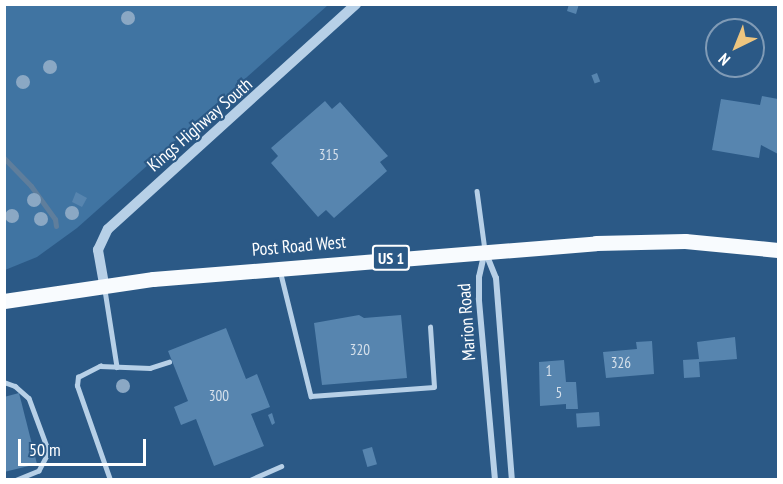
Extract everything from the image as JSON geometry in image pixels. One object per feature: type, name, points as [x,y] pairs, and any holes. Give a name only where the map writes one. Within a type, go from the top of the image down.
[{"type":"main road","name":"Post Road West","points":[[4,301],[104,284],[485,251],[661,241],[778,250]]},
{"type":"street","name":"Kings Highway South","points":[[104,284],[98,250],[108,229],[356,4]]},
{"type":"street","name":"Marion Road","points":[[485,251],[478,277],[495,480]]},
{"type":"street","name":"Marion Road","points":[[485,251],[496,278],[512,480]]},
{"type":"lane","points":[[477,191],[485,251]]},
{"type":"lane","points":[[279,268],[311,396],[434,387],[430,327]]},
{"type":"lane","points":[[104,284],[117,367]]},
{"type":"lane","points":[[110,480],[77,382],[85,371],[100,366],[150,368],[169,362]]},
{"type":"lane","points":[[4,382],[15,386],[29,398],[49,452],[45,465],[39,471],[17,480]]},
{"type":"lane","points":[[250,480],[281,466]]},
{"type":"shaded area","points":[[5,5],[328,5],[77,228],[37,257],[5,270]]},
{"type":"building","points":[[569,4],[579,4],[576,14],[567,11]]},
{"type":"building","points":[[597,73],[600,81],[595,84],[591,75]]},
{"type":"building","points":[[762,96],[778,99],[778,154],[761,145],[759,158],[712,150],[721,99],[760,105]]},
{"type":"building","points":[[325,101],[332,109],[340,102],[388,156],[380,162],[387,171],[334,218],[326,210],[318,217],[271,163],[278,156],[271,148]]},
{"type":"building","points":[[76,192],[87,198],[82,207],[72,202]]},
{"type":"building","points":[[359,315],[364,318],[401,315],[407,378],[322,385],[314,323]]},
{"type":"building","points":[[226,328],[246,379],[257,374],[270,407],[251,414],[264,446],[214,466],[196,419],[181,425],[174,407],[188,401],[168,351]]},
{"type":"building","points":[[735,337],[737,359],[699,362],[700,377],[684,378],[683,360],[699,359],[697,342]]},
{"type":"building","points":[[652,341],[654,374],[606,378],[603,352],[637,349],[636,342]]},
{"type":"building","points":[[564,360],[566,382],[576,382],[578,409],[566,409],[566,404],[540,406],[539,362]]},
{"type":"building","points":[[19,393],[37,464],[4,472],[4,397]]},
{"type":"building","points":[[599,412],[600,426],[577,428],[576,414]]},
{"type":"building","points":[[272,413],[275,423],[272,425],[268,415]]},
{"type":"building","points":[[372,447],[377,464],[367,467],[362,450]]},
{"type":"waterway","points":[[4,158],[31,186],[55,219],[56,226]]}]
